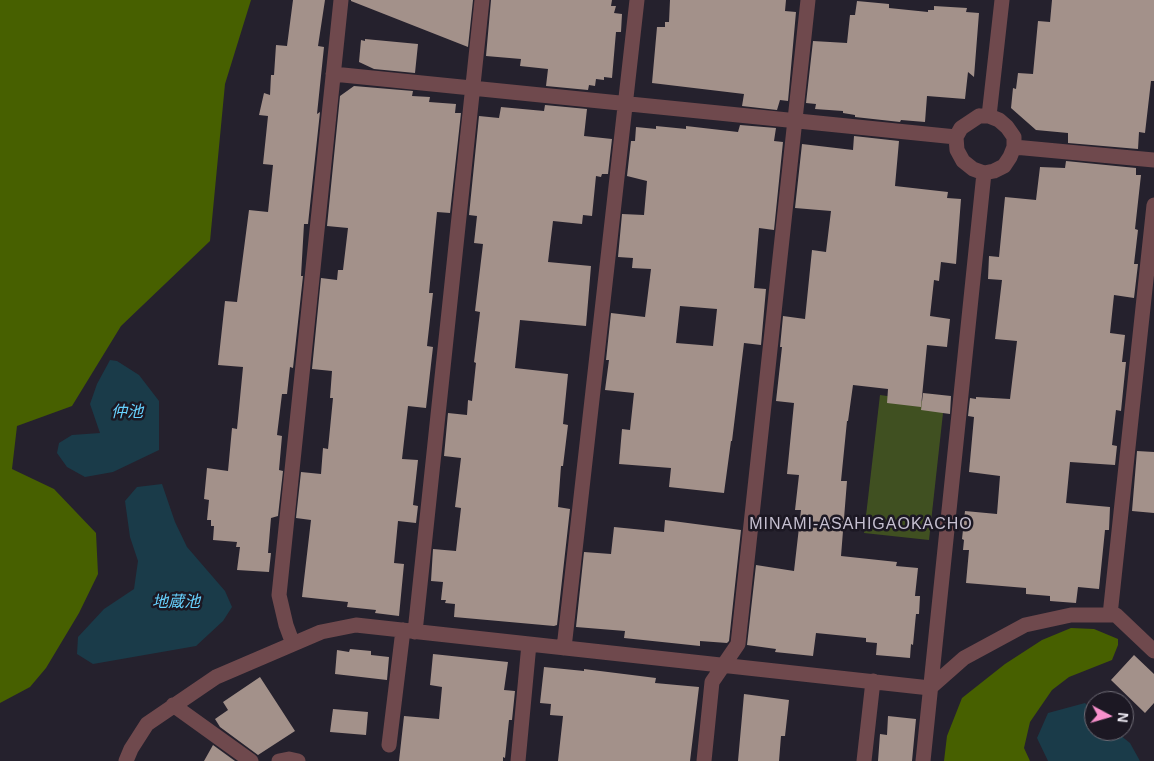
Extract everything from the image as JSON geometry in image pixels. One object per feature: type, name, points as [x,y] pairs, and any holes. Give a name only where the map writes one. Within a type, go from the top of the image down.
[{"type":"street","points":[[293,644],[286,625],[279,595],[341,0]]},
{"type":"street","points":[[389,745],[409,631],[482,0]]},
{"type":"street","points":[[564,648],[636,0]]},
{"type":"street","points":[[704,761],[712,682],[738,644],[808,0]]},
{"type":"street","points":[[989,116],[1002,0]]},
{"type":"street","points":[[333,74],[956,137]]},
{"type":"street","points":[[979,116],[989,116],[999,120],[1007,127],[1014,137],[1014,147],[1010,158],[1004,166],[984,173],[974,169],[964,161],[957,150],[956,137],[969,120],[979,116]]},
{"type":"street","points":[[1014,147],[1154,160]]},
{"type":"street","points":[[922,761],[984,173]]},
{"type":"street","points":[[1110,615],[1154,205]]},
{"type":"street","points":[[126,761],[131,749],[147,724],[216,677],[321,632],[356,625],[930,688],[964,658],[1025,625],[1071,616],[1116,616],[1154,650]]},
{"type":"street","points":[[518,761],[529,644]]},
{"type":"street","points":[[864,761],[873,681]]},
{"type":"street","points":[[173,706],[251,761]]},
{"type":"street","points":[[279,761],[289,759],[298,761]]},
{"type":"green space","points":[[0,0],[251,0],[225,84],[210,241],[121,326],[72,406],[17,426],[12,469],[54,489],[96,533],[98,574],[79,613],[46,668],[30,687],[0,703]]},
{"type":"green space","points":[[880,395],[944,404],[929,540],[864,533]]},
{"type":"green space","points":[[1071,628],[1094,629],[1118,639],[1118,645],[1112,660],[1069,677],[1052,690],[1030,722],[1024,748],[1030,761],[944,761],[947,736],[962,698],[1005,664],[1042,640]]},
{"type":"water","name":"仲池","points":[[110,360],[117,361],[139,375],[159,401],[159,450],[113,472],[85,477],[67,467],[57,453],[59,443],[72,435],[100,433],[90,404],[97,384]]},
{"type":"water","name":"地蔵池","points":[[162,484],[175,522],[187,547],[225,591],[232,607],[223,621],[196,646],[93,664],[77,654],[78,637],[104,609],[134,589],[138,561],[130,537],[125,501],[137,487]]},
{"type":"water","points":[[1084,703],[1084,741],[1128,741],[1140,761],[1048,761],[1037,738],[1048,713]]},
{"type":"building","points":[[293,0],[325,0],[318,46],[324,47],[317,114],[320,112],[308,224],[304,224],[301,276],[303,276],[293,368],[290,367],[287,394],[282,394],[277,435],[282,436],[279,470],[283,471],[278,516],[271,518],[268,553],[271,553],[269,572],[237,570],[240,547],[236,547],[237,542],[213,540],[214,526],[211,526],[211,520],[207,520],[209,500],[204,499],[207,468],[228,471],[232,428],[237,429],[243,367],[218,365],[225,301],[237,302],[249,210],[268,212],[273,165],[263,164],[268,116],[259,115],[264,93],[270,95],[271,75],[274,75],[276,45],[287,46]]},
{"type":"building","points":[[473,0],[468,47],[351,1]]},
{"type":"building","points":[[491,0],[612,0],[611,6],[616,6],[614,13],[622,14],[621,32],[616,32],[612,78],[596,79],[595,86],[589,85],[588,90],[546,86],[548,69],[520,66],[521,59],[486,56]]},
{"type":"building","points":[[670,0],[786,0],[785,11],[796,12],[788,101],[780,100],[777,110],[742,106],[744,94],[652,83],[657,27],[665,27],[665,22],[669,22]]},
{"type":"building","points":[[1052,0],[1154,0],[1154,81],[1151,81],[1145,133],[1139,132],[1138,149],[1068,143],[1068,133],[1036,130],[1011,108],[1013,88],[1016,89],[1018,73],[1033,74],[1038,21],[1050,22]]},
{"type":"building","points":[[857,1],[889,4],[889,8],[928,12],[928,10],[934,10],[934,6],[967,8],[966,12],[979,13],[974,77],[968,72],[965,99],[927,96],[925,122],[901,120],[900,122],[855,117],[855,115],[843,113],[843,111],[815,109],[816,104],[806,103],[813,41],[847,43],[850,15],[855,15]]},
{"type":"building","points":[[365,39],[418,44],[415,73],[374,69],[359,62],[361,40],[365,41]]},
{"type":"building","points":[[354,86],[413,91],[412,96],[430,97],[429,102],[456,104],[455,113],[461,113],[450,213],[437,212],[429,293],[433,293],[427,346],[433,347],[426,408],[408,406],[402,459],[418,460],[413,505],[418,506],[416,523],[398,521],[394,563],[404,564],[399,616],[375,613],[376,610],[347,607],[348,602],[302,597],[311,520],[296,518],[301,472],[321,474],[323,448],[328,449],[333,398],[330,398],[332,371],[312,369],[321,278],[337,280],[338,270],[343,270],[348,228],[327,226],[340,96]]},
{"type":"building","points":[[545,105],[587,109],[584,136],[612,139],[608,174],[602,174],[601,177],[596,176],[592,216],[583,215],[582,224],[553,221],[548,262],[591,266],[586,326],[520,320],[515,368],[568,374],[563,424],[568,425],[563,466],[561,466],[558,507],[570,509],[557,625],[554,626],[454,617],[455,604],[445,603],[446,600],[441,600],[443,582],[431,581],[433,549],[456,551],[461,508],[455,507],[461,458],[444,456],[448,413],[467,415],[468,400],[472,401],[476,363],[474,362],[480,312],[475,311],[483,244],[474,243],[477,216],[469,215],[479,116],[499,118],[501,107],[544,111]]},
{"type":"building","points":[[740,125],[776,128],[774,141],[783,142],[774,230],[759,228],[754,288],[766,289],[761,345],[744,343],[724,493],[669,487],[671,468],[619,464],[622,429],[630,430],[634,393],[605,390],[609,360],[606,360],[611,313],[645,317],[651,269],[632,268],[633,258],[618,257],[622,214],[644,215],[647,181],[627,176],[631,141],[635,141],[636,127],[656,129],[656,126],[686,129],[686,126],[738,132]],"holes":[[[680,306],[717,309],[713,346],[676,343]]]},
{"type":"building","points":[[854,136],[899,141],[895,186],[948,192],[947,198],[961,199],[956,264],[941,262],[939,281],[934,280],[930,316],[950,319],[947,347],[927,345],[921,407],[887,403],[888,389],[853,385],[847,421],[841,481],[847,481],[841,556],[897,562],[896,566],[918,568],[915,596],[920,596],[919,614],[916,614],[910,658],[876,655],[877,643],[866,642],[866,638],[816,633],[813,656],[775,652],[776,649],[747,645],[756,565],[794,571],[801,510],[795,510],[799,475],[787,474],[794,403],[776,401],[782,347],[780,347],[783,316],[805,319],[812,250],[826,252],[831,211],[795,208],[802,144],[853,150]]},
{"type":"building","points":[[1066,161],[1136,168],[1136,175],[1141,175],[1135,229],[1138,230],[1134,264],[1138,264],[1134,298],[1114,295],[1110,333],[1125,335],[1122,362],[1126,362],[1121,411],[1116,410],[1112,445],[1117,446],[1115,465],[1070,462],[1066,503],[1110,507],[1109,530],[1105,530],[1099,589],[1078,587],[1076,603],[1050,601],[1050,596],[1026,594],[1026,588],[966,583],[969,550],[963,550],[964,540],[962,539],[965,511],[997,514],[1000,476],[969,472],[974,417],[968,416],[970,398],[1010,399],[1017,341],[995,339],[1002,280],[988,279],[989,256],[999,257],[1005,197],[1036,200],[1040,167],[1065,168]]},
{"type":"building","points":[[923,393],[951,396],[950,414],[921,410]]},
{"type":"building","points":[[1137,451],[1154,452],[1154,513],[1132,511]]},
{"type":"building","points":[[665,520],[741,530],[729,641],[727,643],[700,641],[700,646],[624,638],[625,631],[576,627],[584,552],[611,554],[614,527],[664,532]]},
{"type":"building","points":[[350,649],[371,651],[371,655],[389,657],[387,680],[335,674],[337,650],[349,652]]},
{"type":"building","points":[[433,654],[508,662],[504,690],[515,691],[512,720],[509,720],[505,758],[503,757],[503,761],[399,761],[404,716],[439,719],[442,687],[430,685]]},
{"type":"building","points":[[1134,655],[1154,674],[1154,703],[1145,713],[1134,702],[1134,691],[1122,691],[1111,680]]},
{"type":"building","points":[[544,667],[584,671],[584,669],[656,678],[655,683],[699,687],[690,761],[558,761],[563,716],[550,715],[551,704],[540,703]]},
{"type":"building","points":[[260,677],[295,731],[258,755],[220,727],[215,719],[228,710],[223,702]]},
{"type":"building","points":[[744,694],[789,700],[785,736],[781,736],[779,761],[738,761]]},
{"type":"building","points":[[333,709],[368,712],[366,735],[330,732]]},
{"type":"building","points":[[888,716],[916,719],[912,761],[878,761],[880,734],[887,735]]},
{"type":"building","points":[[213,745],[235,761],[204,761]]},
{"type":"district","name":"MINAMI-ASAHIGAOKACHO","points":[[861,525]]}]
